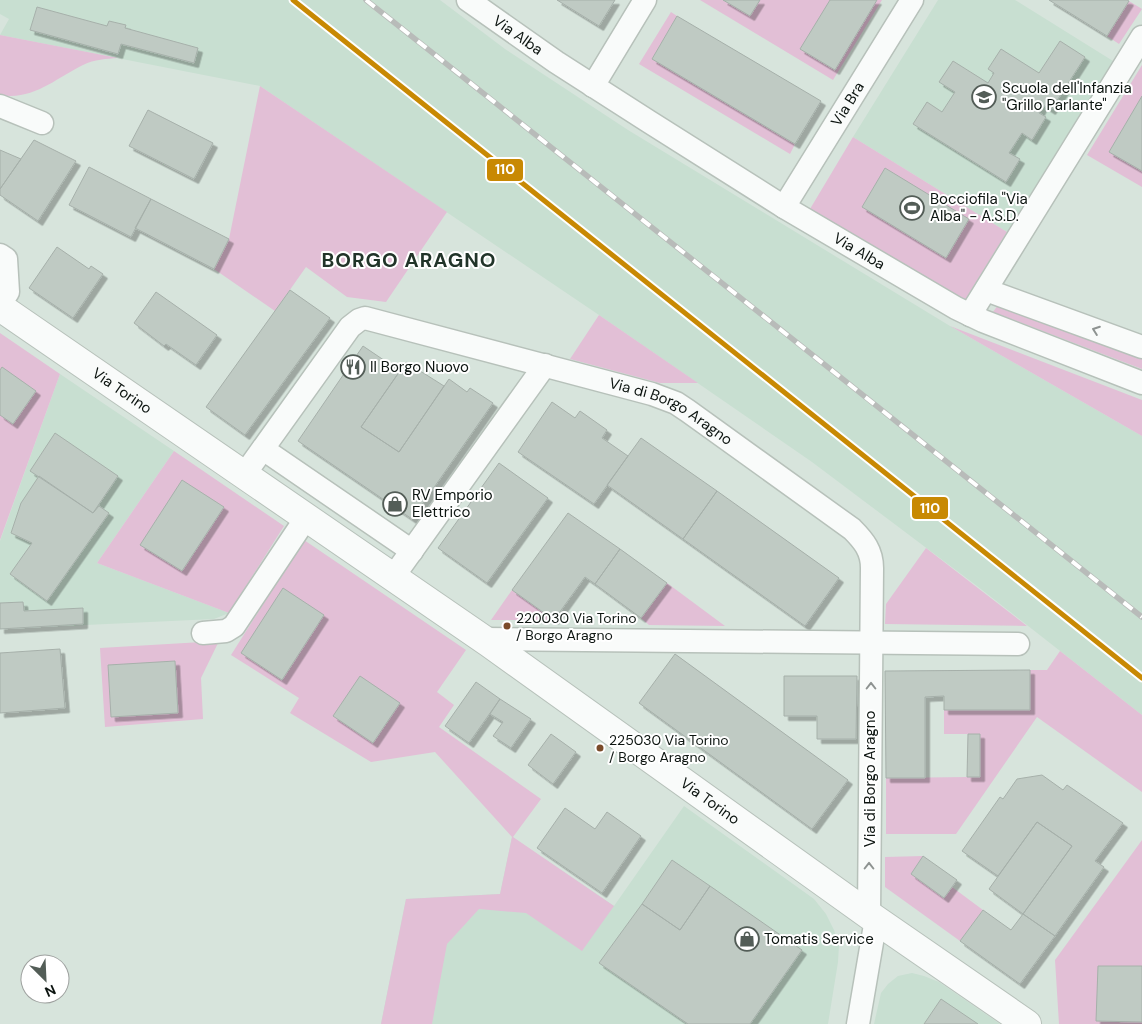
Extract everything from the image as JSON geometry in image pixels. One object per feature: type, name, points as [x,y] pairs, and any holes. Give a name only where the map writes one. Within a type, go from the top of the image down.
[{"type":"main road","name":"Via Torino","points":[[0,305],[482,639],[872,917],[1027,1024]]},
{"type":"street","name":"Via Alba","points":[[468,0],[593,86],[784,207],[970,316],[1142,383]]},
{"type":"street","points":[[593,86],[644,0]]},
{"type":"street","name":"Via Bra","points":[[784,207],[912,0]]},
{"type":"street","points":[[970,316],[1142,37]]},
{"type":"street","points":[[0,106],[42,123]]},
{"type":"street","points":[[0,255],[6,259],[8,292],[0,305]]},
{"type":"street","points":[[986,290],[1142,347]]},
{"type":"street","name":"Via di Borgo Aragno","points":[[263,449],[350,327],[359,320],[371,319],[652,394],[676,403],[852,529],[868,546],[872,559],[872,917],[858,1024]]},
{"type":"street","points":[[393,577],[545,365]]},
{"type":"street","points":[[244,475],[263,449],[412,551]]},
{"type":"street","points":[[203,633],[226,631],[234,626],[306,518]]},
{"type":"street","points":[[482,639],[1018,644]]},
{"type":"shaded area","points":[[0,0],[440,0],[505,49],[628,130],[950,326],[1142,436],[1142,715],[977,586],[812,462],[599,315],[260,86],[0,35],[9,19],[0,14]]},
{"type":"shaded area","points":[[700,0],[882,0],[833,80]]},
{"type":"shaded area","name":"Scuola dell'Infanzia \"Grillo Parlante\"","points":[[938,0],[1015,0],[1113,61],[1007,232],[853,137]]},
{"type":"shaded area","points":[[1129,1],[1142,9],[1119,44],[1107,36]]},
{"type":"shaded area","points":[[671,12],[677,16],[652,59],[795,144],[790,154],[639,64]]},
{"type":"shaded area","points":[[0,35],[118,58],[87,63],[34,92],[12,96],[0,95]]},
{"type":"shaded area","points":[[1142,65],[1142,187],[1087,155]]},
{"type":"shaded area","points":[[260,86],[447,212],[386,302],[347,297],[306,267],[275,311],[214,269],[229,239]]},
{"type":"shaded area","points":[[853,137],[1007,232],[965,300],[810,209]]},
{"type":"shaded area","points":[[998,305],[1142,359],[1142,369],[993,312]]},
{"type":"shaded area","points":[[599,315],[698,383],[660,383],[570,359]]},
{"type":"shaded area","points":[[950,326],[1142,400],[1142,436]]},
{"type":"shaded area","points":[[0,333],[60,374],[0,540]]},
{"type":"shaded area","points":[[60,374],[174,451],[97,563],[229,613],[214,619],[0,629],[0,541]]},
{"type":"shaded area","points":[[174,451],[284,526],[229,613],[97,563]]},
{"type":"shaded area","points":[[304,540],[466,650],[437,692],[454,705],[439,727],[541,799],[513,837],[614,906],[582,951],[526,913],[479,909],[447,944],[432,1024],[381,1024],[406,899],[500,894],[512,837],[435,752],[371,762],[290,713],[299,698],[231,655]]},
{"type":"shaded area","points":[[926,548],[1027,626],[885,624],[886,604]]},
{"type":"shaded area","points":[[667,583],[725,626],[649,625],[641,618]]},
{"type":"shaded area","points":[[512,590],[554,620],[491,620]]},
{"type":"shaded area","points":[[219,641],[201,678],[203,719],[105,727],[100,648]]},
{"type":"shaded area","points":[[1060,651],[1142,715],[1142,792],[1037,717],[956,834],[886,834],[886,778],[967,777],[968,734],[944,734],[944,710],[1030,710],[1030,670],[1047,670]]},
{"type":"shaded area","points":[[684,806],[814,899],[826,914],[839,945],[828,1024],[381,1024],[406,899],[500,894],[512,837],[614,906]]},
{"type":"shaded area","points":[[1142,840],[1142,1024],[1059,1024],[1055,960]]},
{"type":"shaded area","points":[[923,856],[911,874],[944,898],[952,887],[983,910],[960,941],[885,887],[885,857]]},
{"type":"shaded area","points":[[912,973],[939,982],[1000,1024],[874,1024],[881,993],[898,976]]},
{"type":"building","points":[[557,0],[615,0],[599,26]]},
{"type":"building","points":[[723,0],[760,0],[750,16]]},
{"type":"building","points":[[830,0],[877,0],[835,70],[800,49]]},
{"type":"building","points":[[1049,0],[1127,0],[1129,1],[1107,36]]},
{"type":"building","points":[[37,7],[107,26],[109,21],[126,25],[125,28],[198,48],[194,63],[121,44],[118,54],[30,30]]},
{"type":"building","points":[[677,16],[821,101],[795,144],[652,59]]},
{"type":"building","points":[[1060,41],[1085,57],[1051,110],[1043,105],[1039,113],[1046,117],[1032,140],[1022,133],[1009,153],[1020,159],[1006,182],[913,124],[927,102],[942,112],[955,92],[939,82],[953,61],[988,83],[994,73],[988,69],[1001,49],[1039,73]]},
{"type":"building","points":[[1142,96],[1142,171],[1109,152]]},
{"type":"building","points":[[148,110],[213,143],[194,179],[129,146]]},
{"type":"building","points":[[34,140],[76,161],[38,221],[0,195],[0,189]]},
{"type":"building","points":[[0,150],[21,159],[0,189]]},
{"type":"building","points":[[89,167],[151,199],[131,237],[69,205]]},
{"type":"building","points":[[885,168],[969,219],[946,258],[862,207]]},
{"type":"building","points":[[151,199],[229,239],[214,269],[135,228]]},
{"type":"building","points":[[57,247],[89,269],[91,266],[103,274],[73,318],[29,288]]},
{"type":"building","points":[[290,290],[330,318],[245,435],[206,407]]},
{"type":"building","points":[[156,292],[217,335],[196,365],[166,344],[164,346],[134,323]]},
{"type":"building","points":[[363,346],[400,371],[361,427],[399,452],[449,379],[467,392],[470,388],[493,403],[412,519],[298,441]]},
{"type":"building","points":[[406,362],[444,386],[399,452],[361,427]]},
{"type":"building","points":[[2,367],[36,391],[13,424],[0,415],[0,370]]},
{"type":"building","points":[[552,402],[575,418],[580,411],[607,430],[602,438],[628,456],[594,504],[518,452]]},
{"type":"building","points":[[55,433],[118,476],[93,513],[30,471]]},
{"type":"building","points":[[641,438],[717,491],[683,539],[607,485]]},
{"type":"building","points":[[499,463],[548,498],[487,583],[438,548]]},
{"type":"building","points":[[39,476],[93,513],[99,506],[109,513],[47,601],[10,574],[32,543],[11,533],[21,503]]},
{"type":"building","points":[[182,480],[224,507],[182,571],[140,545]]},
{"type":"building","points":[[717,491],[839,578],[805,626],[683,539]]},
{"type":"building","points":[[568,513],[620,549],[595,584],[585,577],[554,620],[512,590]]},
{"type":"building","points":[[620,549],[667,583],[641,618],[595,584]]},
{"type":"building","points":[[283,588],[324,615],[282,680],[241,653]]},
{"type":"building","points":[[23,602],[24,611],[83,608],[83,624],[0,629],[0,603]]},
{"type":"building","points":[[60,649],[65,708],[0,713],[0,653]]},
{"type":"building","points":[[675,654],[848,780],[812,829],[639,703]]},
{"type":"building","points":[[175,661],[178,713],[111,717],[108,665]]},
{"type":"building","points":[[1030,670],[1030,710],[944,710],[944,696],[925,697],[925,778],[886,778],[885,671]]},
{"type":"building","points":[[360,676],[400,703],[373,743],[333,716]]},
{"type":"building","points":[[784,676],[857,676],[856,739],[817,739],[817,716],[784,716]]},
{"type":"building","points":[[476,682],[500,699],[469,743],[445,726]]},
{"type":"building","points":[[500,699],[531,719],[511,748],[493,736],[503,722],[490,714]]},
{"type":"building","points":[[551,734],[576,752],[553,784],[528,765]]},
{"type":"building","points":[[968,734],[980,734],[980,777],[967,777]]},
{"type":"building","points":[[1042,775],[1063,790],[1067,785],[1123,823],[1095,861],[1104,867],[1055,936],[1023,914],[1072,846],[1037,822],[998,876],[962,851],[1000,797],[1003,799],[1017,779]]},
{"type":"building","points":[[565,808],[595,829],[607,812],[641,836],[602,893],[537,848]]},
{"type":"building","points":[[1037,822],[1072,846],[1023,914],[989,889]]},
{"type":"building","points":[[923,856],[957,880],[944,898],[911,874]]},
{"type":"building","points":[[672,860],[710,886],[680,930],[642,904]]},
{"type":"building","points":[[710,886],[802,950],[750,1024],[688,1024],[599,963],[642,904],[680,930]]},
{"type":"building","points":[[983,910],[1011,930],[1023,914],[1055,936],[1020,984],[960,941]]},
{"type":"building","points":[[1098,966],[1142,966],[1142,1022],[1096,1021]]},
{"type":"building","points":[[941,999],[978,1024],[924,1024]]},
{"type":"railway","points":[[366,0],[1142,617]]},
{"type":"transit line","name":"110","points":[[293,0],[1142,678]]},
{"type":"place","name":"Scuola dell'Infanzia \"Grillo Parlante\"","points":[[984,97]]},
{"type":"place","name":"Bocciofila \"Via Alba\" - A.S.D.","points":[[912,208]]},
{"type":"place","name":"Il Borgo Nuovo","points":[[353,367]]},
{"type":"place","name":"RV Emporio Elettrico","points":[[395,504]]},
{"type":"place","name":"220030 Via Torino / Borgo Aragno","points":[[507,626]]},
{"type":"place","name":"225030 Via Torino / Borgo Aragno","points":[[600,748]]},
{"type":"place","name":"Tomatis Service","points":[[747,939]]},
{"type":"district","name":"BORGO ARAGNO","points":[[409,260]]}]
